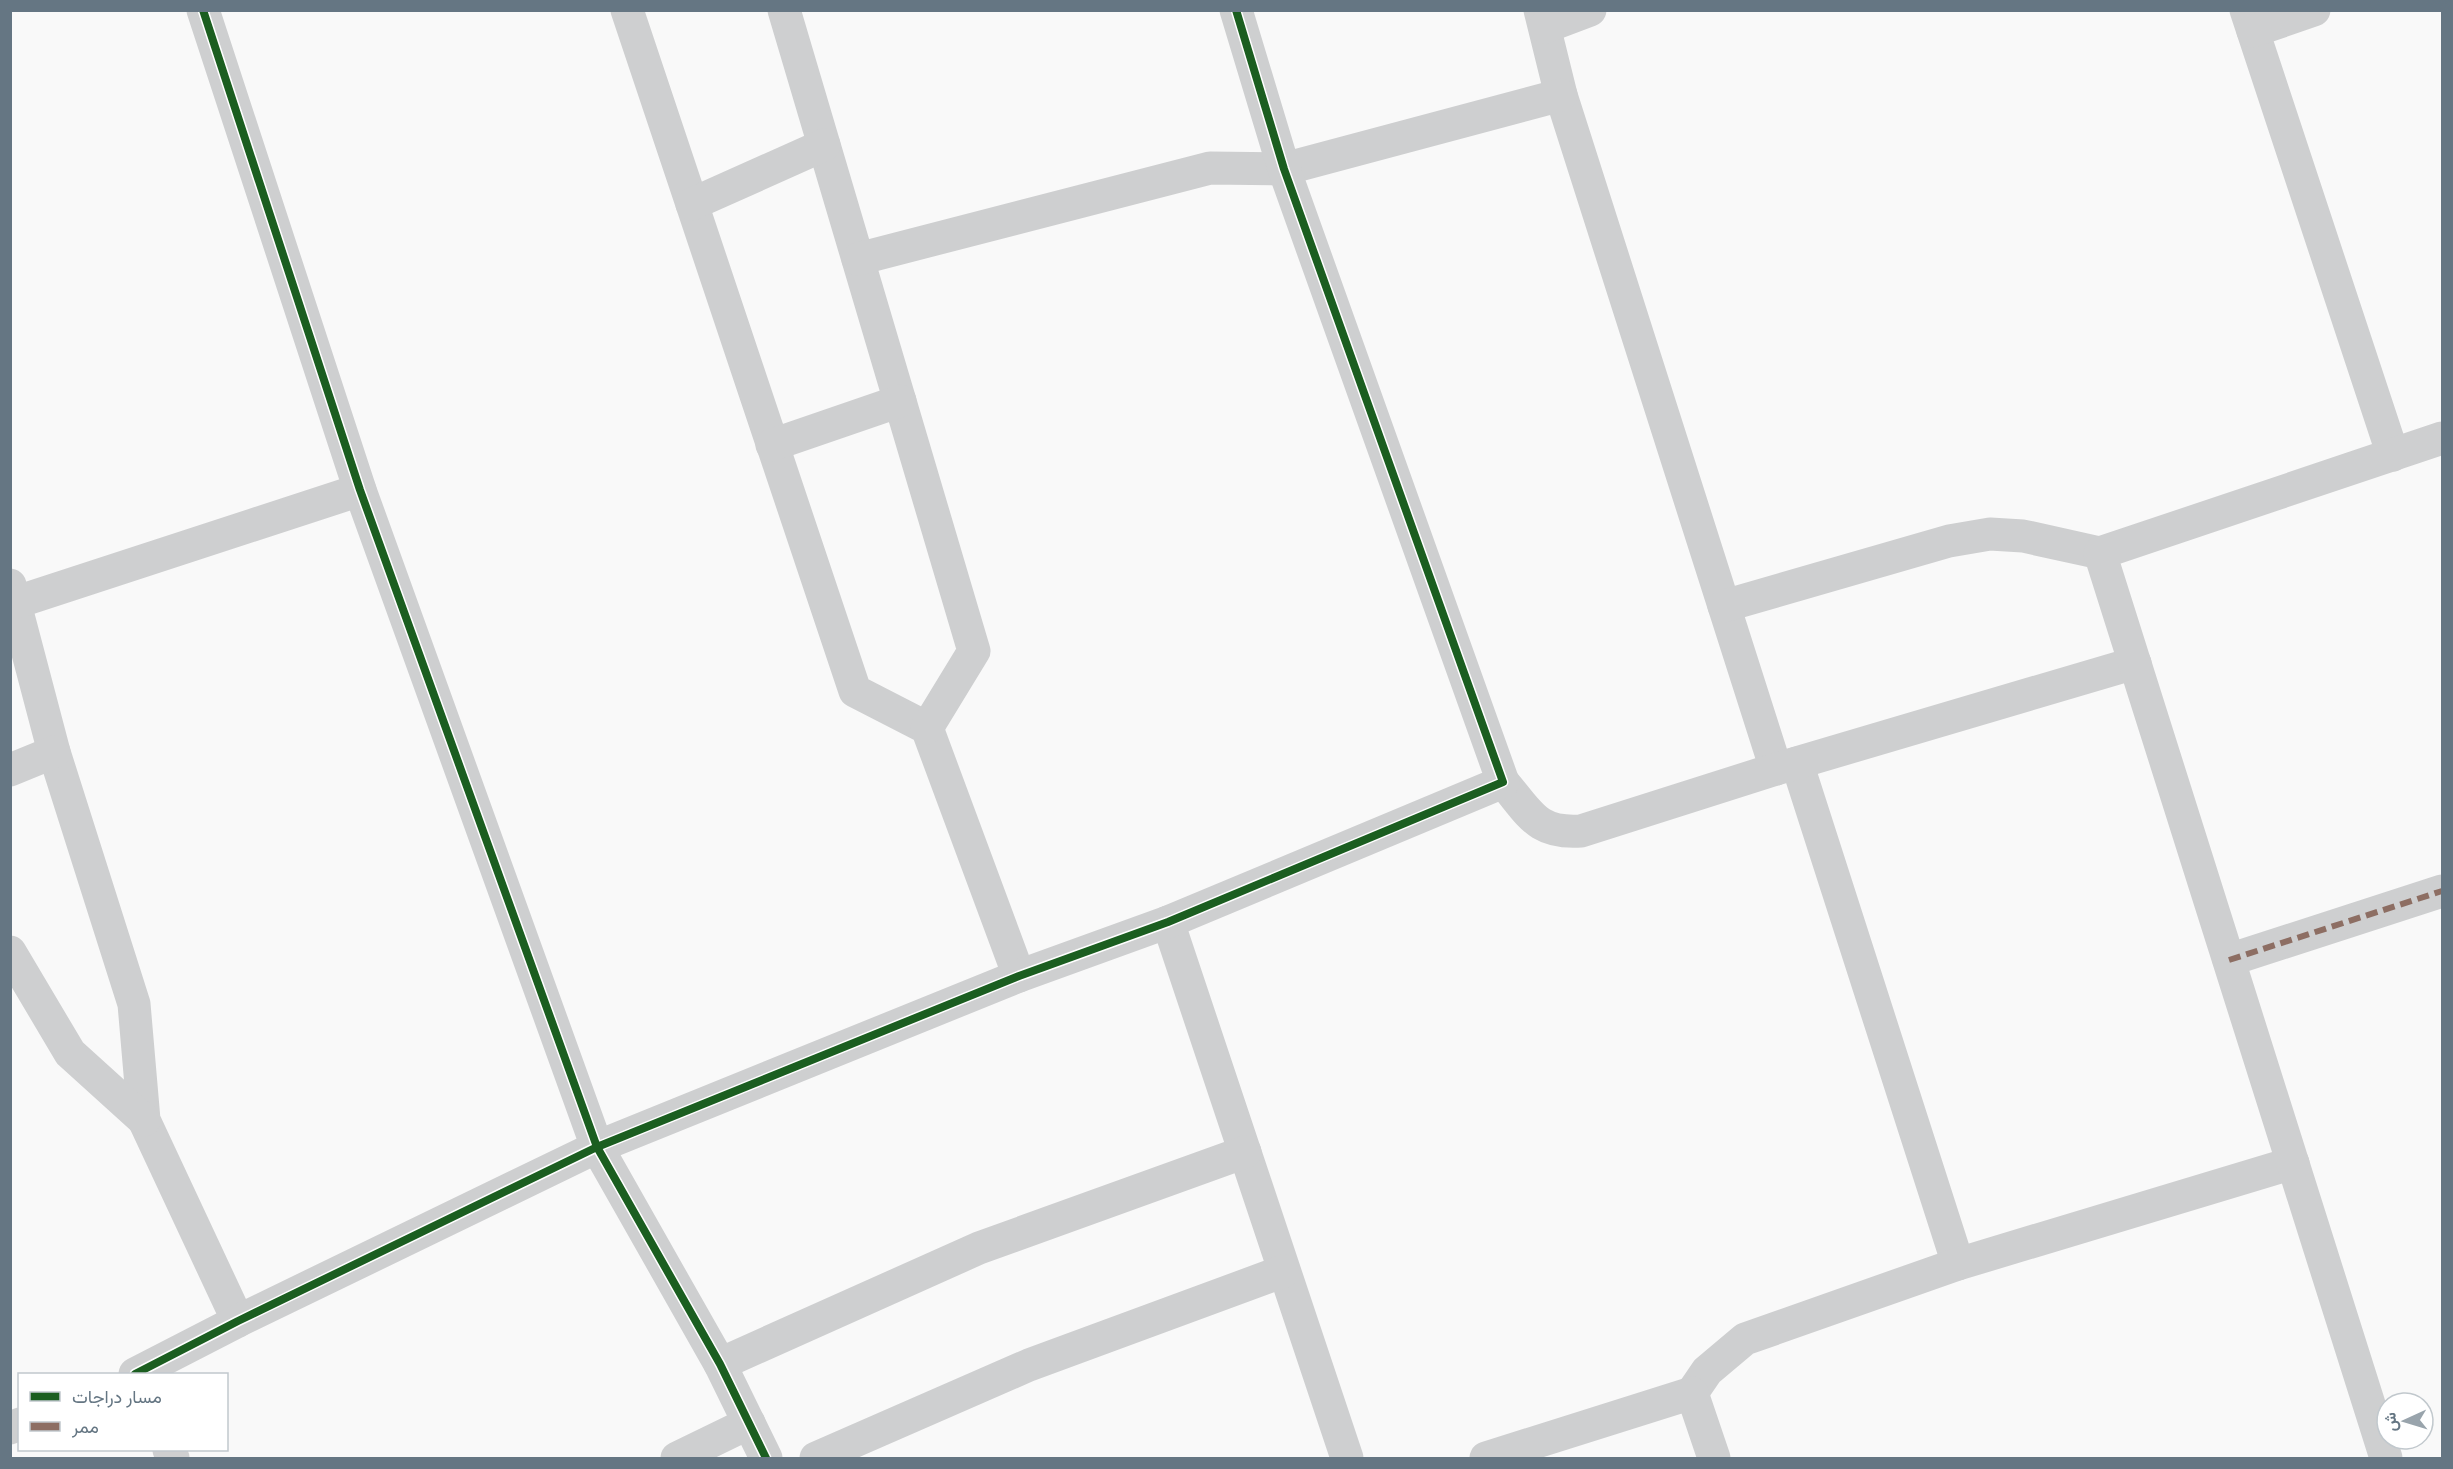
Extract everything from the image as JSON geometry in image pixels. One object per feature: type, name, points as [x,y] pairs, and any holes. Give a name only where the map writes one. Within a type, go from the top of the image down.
[{"type":"street","points":[[203,10],[360,490],[597,1148],[720,1364],[766,1458]]},
{"type":"street","points":[[627,10],[855,691],[927,728],[1019,976]]},
{"type":"street","points":[[784,10],[974,651],[927,728]]},
{"type":"street","points":[[1236,10],[1284,169],[1503,782],[1538,823],[1558,833],[1581,831],[1786,766],[2135,663]]},
{"type":"street","points":[[1590,10],[1543,19],[1561,95],[1724,606],[1786,766],[1958,1264]]},
{"type":"street","points":[[2314,10],[2249,21],[2393,455]]},
{"type":"street","points":[[858,259],[1210,168],[1284,169],[1561,95]]},
{"type":"street","points":[[692,204],[824,145]]},
{"type":"street","points":[[772,445],[900,401]]},
{"type":"street","points":[[1724,606],[1949,541],[1990,534],[2023,536],[2100,553],[2442,438]]},
{"type":"street","points":[[238,1321],[144,1120],[134,1004],[54,752],[14,594],[360,490]]},
{"type":"street","points":[[2100,553],[2386,1458]]},
{"type":"street","points":[[10,770],[54,752]]},
{"type":"street","points":[[137,1373],[238,1321],[597,1148],[1019,976],[1168,922],[1503,782]]},
{"type":"street","points":[[2229,960],[2442,891]]},
{"type":"street","points":[[1168,922],[1347,1458]]},
{"type":"street","points":[[10,952],[70,1053],[144,1120]]},
{"type":"street","points":[[720,1364],[979,1248],[1245,1152]]},
{"type":"street","points":[[1486,1458],[1692,1393],[1707,1371],[1745,1339],[1958,1264],[2293,1162]]},
{"type":"street","points":[[816,1458],[1029,1365],[1284,1271]]},
{"type":"street","points":[[1692,1393],[1714,1458]]},
{"type":"street","points":[[677,1458],[749,1424]]},
{"type":"marked path","points":[[2229,960],[2442,891]]},
{"type":"cycle path","points":[[203,10],[360,490],[597,1147],[720,1364],[766,1458]]},
{"type":"cycle path","points":[[137,1373],[238,1321],[597,1147],[1019,976],[1168,922],[1503,782],[1284,169],[1236,10]]}]
